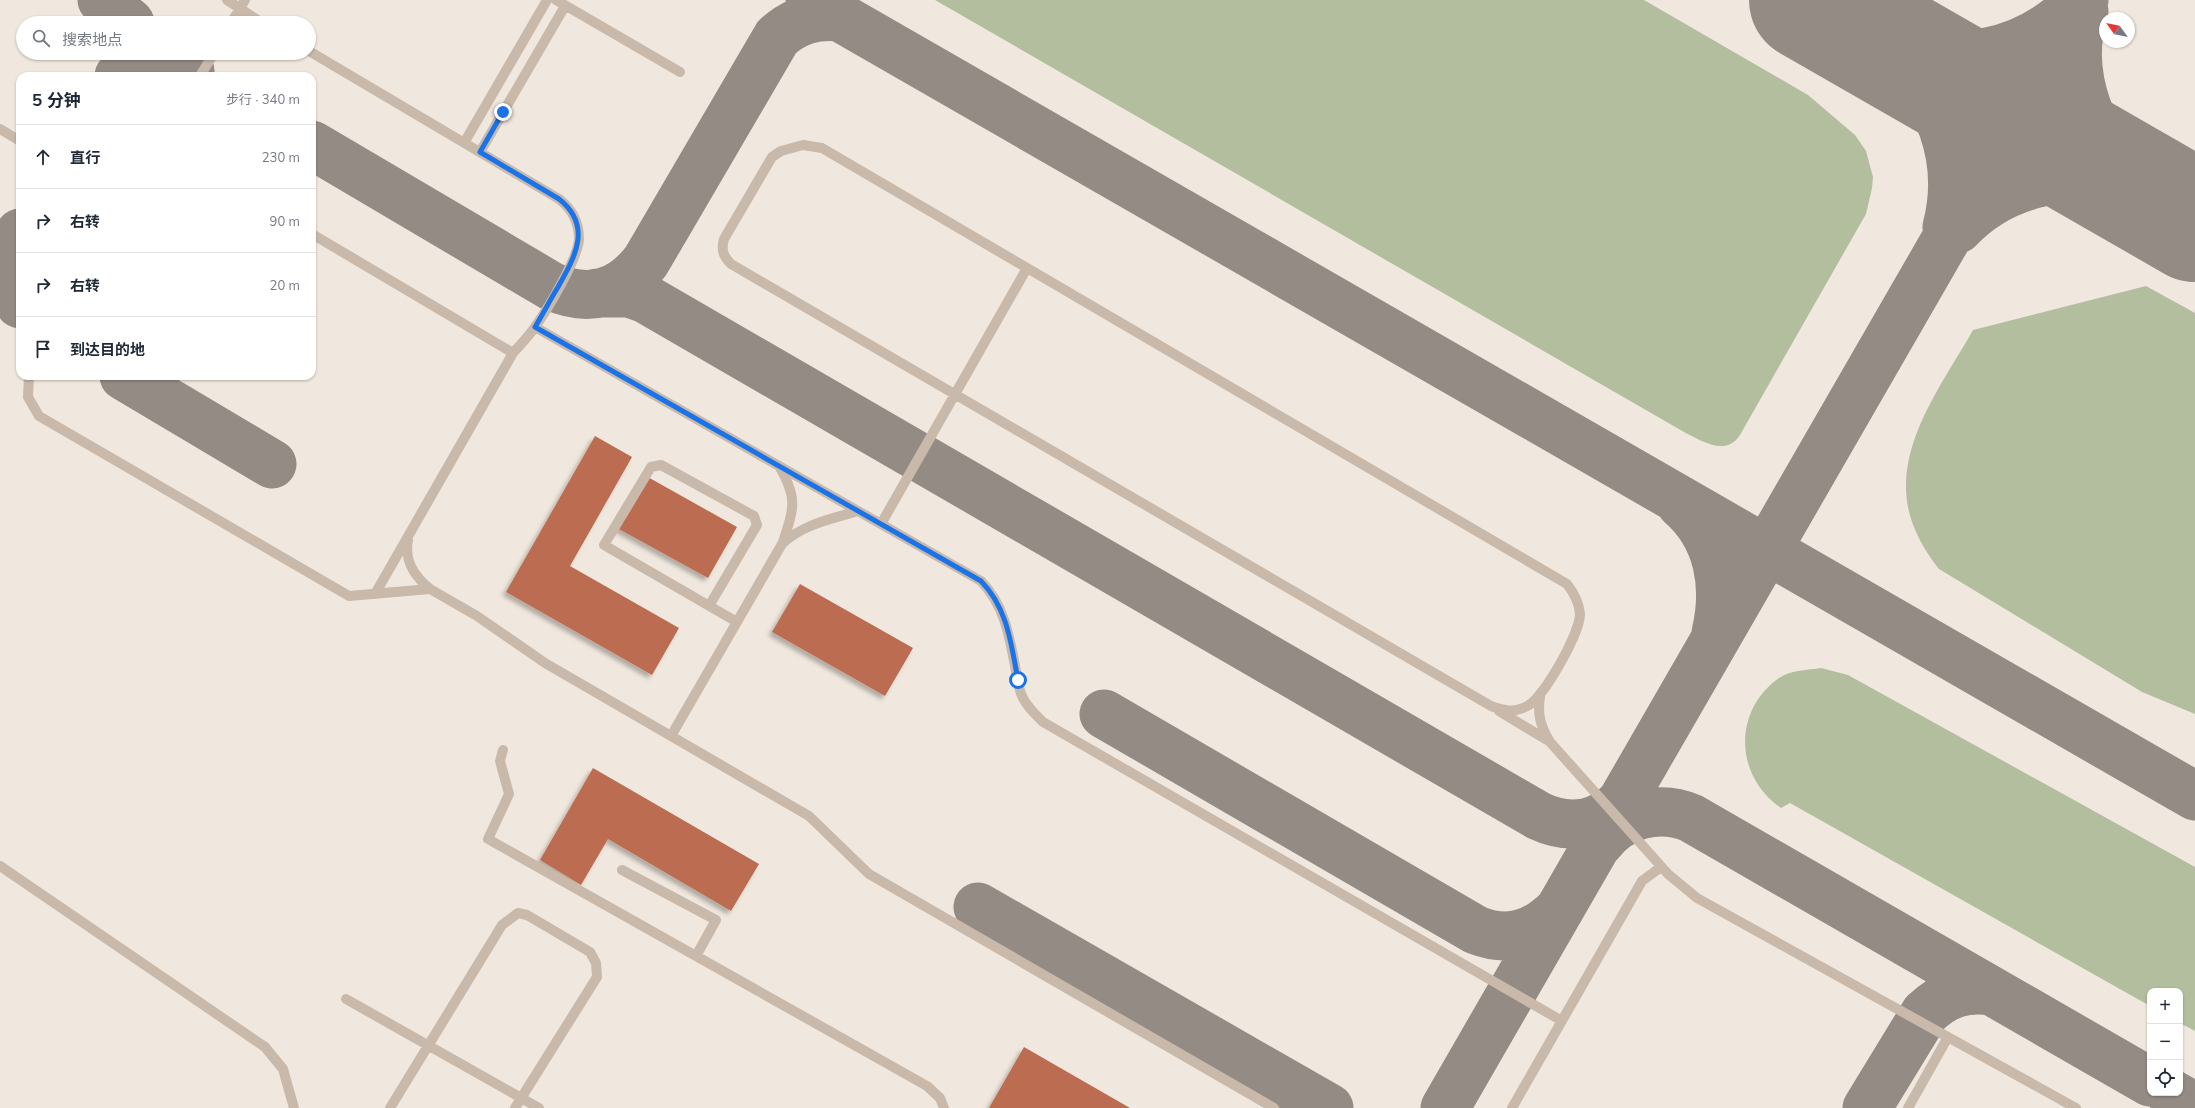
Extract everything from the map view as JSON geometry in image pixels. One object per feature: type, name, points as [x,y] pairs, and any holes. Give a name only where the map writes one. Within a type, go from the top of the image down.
[{"type":"lane","points":[[227,0],[250,16]]},
{"type":"lane","points":[[235,16],[245,0]]},
{"type":"lane","points":[[464,143],[547,0]]},
{"type":"lane","points":[[556,0],[680,72]]},
{"type":"lane","points":[[480,152],[565,6]]},
{"type":"lane","points":[[316,55],[559,199],[569,207],[575,217],[579,240],[576,252],[535,327],[513,353],[374,594]]},
{"type":"lane","points":[[202,72],[210,60]]},
{"type":"lane","points":[[0,129],[16,139]]},
{"type":"lane","points":[[1550,742],[1491,706],[731,264],[724,256],[722,247],[724,239],[772,157],[791,147],[813,145],[822,148],[1567,584],[1578,603],[1579,625],[1575,636],[1540,697],[1538,709],[1540,721],[1550,742],[1661,867],[1683,888],[1697,898],[2076,1108]]},
{"type":"lane","points":[[316,236],[513,353]]},
{"type":"lane","points":[[881,524],[1028,268]]},
{"type":"lane","points":[[535,327],[981,581],[993,594],[1008,628],[1023,698],[1030,709],[1043,722],[1562,1021]]},
{"type":"lane","points":[[29,380],[28,397],[39,416],[349,596],[430,589]]},
{"type":"lane","points":[[709,606],[757,525],[754,516],[661,465],[651,467],[604,545],[709,606],[737,622]]},
{"type":"lane","points":[[671,736],[782,544],[794,500],[789,484],[779,466]]},
{"type":"lane","points":[[782,544],[791,535],[806,528],[858,511]]},
{"type":"lane","points":[[409,534],[406,549],[409,564],[417,579],[430,589],[477,616],[545,663],[809,816],[869,874],[1274,1108]]},
{"type":"lane","points":[[1491,706],[1504,711],[1516,710],[1528,706],[1540,697]]},
{"type":"lane","points":[[503,750],[500,761],[509,794],[488,839],[927,1086],[940,1098],[944,1108]]},
{"type":"lane","points":[[0,866],[266,1047],[283,1069],[294,1108]]},
{"type":"lane","points":[[1512,1108],[1642,881],[1661,867]]},
{"type":"lane","points":[[622,870],[716,920],[696,956]]},
{"type":"lane","points":[[390,1108],[502,925],[518,914],[527,915],[590,952],[596,962],[598,976],[515,1108]]},
{"type":"lane","points":[[346,999],[539,1108]]},
{"type":"lane","points":[[1908,1108],[1948,1037]]},
{"type":"green space","points":[[935,0],[1644,0],[1808,95],[1855,135],[1866,151],[1873,177],[1872,188],[1866,214],[1740,435],[1734,442],[1728,445],[1714,445],[1706,443],[1684,432]]},
{"type":"green space","points":[[2146,286],[2195,313],[2195,714],[2142,692],[1939,569],[1917,535],[1912,522],[1906,496],[1907,471],[1912,446],[1933,398],[1973,330]]},
{"type":"green space","points":[[1821,668],[1848,675],[2195,867],[2195,1031],[2183,1025],[2183,988],[2147,988],[2147,1004],[1790,803],[1781,808],[1766,795],[1754,779],[1748,761],[1745,743],[1747,725],[1753,707],[1764,691],[1784,675]]},
{"type":"building","points":[[595,436],[632,457],[570,566],[679,628],[652,675],[506,592]]},
{"type":"building","points":[[646,476],[737,527],[708,578],[617,528]]},
{"type":"building","points":[[800,584],[913,648],[885,696],[772,632]]},
{"type":"building","points":[[593,768],[759,864],[731,911],[608,839],[581,885],[540,860]]},
{"type":"building","points":[[1024,1047],[1130,1108],[989,1108]]},
{"type":"taxiway","points":[[102,0],[121,16]]},
{"type":"taxiway","points":[[810,0],[2195,796]]},
{"type":"taxiway","points":[[1445,1108],[2084,0]]},
{"type":"taxiway","points":[[1888,45],[1938,55],[1963,55],[1987,52],[2011,46],[2033,36],[2055,22],[2075,5]]},
{"type":"taxiway","points":[[2084,11],[2079,36],[2078,61],[2081,85],[2088,109],[2098,131],[2111,153],[2126,173],[2143,191]]},
{"type":"taxiway","points":[[316,147],[551,286],[578,294],[603,292],[615,288],[626,281],[646,261],[777,37],[791,26],[806,20],[822,17],[839,17]]},
{"type":"taxiway","points":[[1888,45],[1906,64],[1921,84],[1943,128],[1949,152],[1952,176],[1952,201],[1947,227]]},
{"type":"taxiway","points":[[126,72],[136,67],[154,64],[163,64],[190,71]]},
{"type":"taxiway","points":[[1958,229],[1977,212],[1998,199],[2020,188],[2044,182],[2069,178],[2094,179],[2119,183],[2143,191]]},
{"type":"taxiway","points":[[16,240],[10,259],[11,277],[16,295]]},
{"type":"taxiway","points":[[597,293],[629,293],[646,299],[1539,816],[1561,823],[1583,823],[1604,816],[1622,801]]},
{"type":"taxiway","points":[[131,380],[272,464]]},
{"type":"taxiway","points":[[1681,504],[1694,517],[1704,531],[1712,547],[1717,563],[1721,598],[1716,633]]},
{"type":"taxiway","points":[[1104,714],[1476,930],[1500,936],[1521,934],[1541,925],[1560,909]]},
{"type":"taxiway","points":[[1599,843],[1618,825],[1641,815],[1653,812],[1666,812],[1691,818],[2147,1080]]},
{"type":"taxiway","points":[[978,907],[1329,1108]]},
{"type":"taxiway","points":[[1867,1108],[1925,1013],[1940,1001],[1956,993],[1973,990],[1992,991]]},
{"type":"taxiway","points":[[2175,1096],[2195,1107]]},
{"type":"runway","points":[[1810,0],[2195,221]]},
{"type":"route","points":[[503,112],[480,152],[559,199],[569,207],[575,217],[578,228],[579,240],[572,263],[535,327],[981,581],[993,594],[1003,613],[1008,628],[1018,680]]}]
